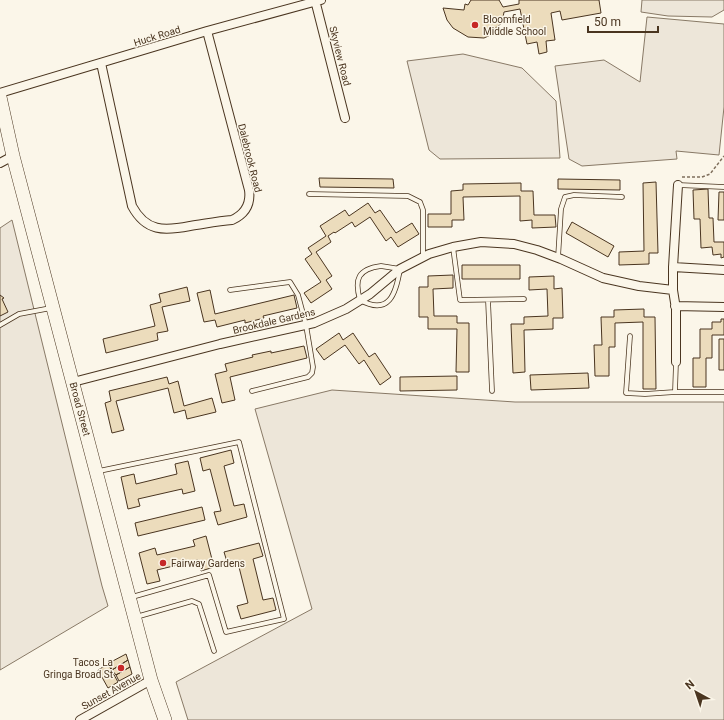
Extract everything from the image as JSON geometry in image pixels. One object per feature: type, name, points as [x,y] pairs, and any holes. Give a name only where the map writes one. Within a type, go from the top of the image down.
[{"type":"main road","name":"Broad Street","points":[[0,97],[13,156],[151,680],[165,720]]},
{"type":"street","name":"Huck Road","points":[[0,93],[207,31],[317,1]]},
{"type":"street","name":"Skyview Road","points":[[317,1],[345,118]]},
{"type":"street","name":"Dalebrook Road","points":[[101,63],[132,206],[141,219],[154,227],[169,230],[232,220],[245,211],[250,198],[249,190],[207,31]]},
{"type":"street","points":[[0,163],[13,156]]},
{"type":"street","points":[[676,362],[673,267],[678,184]]},
{"type":"street","name":"Brookdale Gardens","points":[[73,382],[220,344],[314,323],[346,309],[370,294],[400,269],[429,254],[481,242],[514,244],[558,258],[602,278],[639,286],[673,290]]},
{"type":"street","points":[[673,267],[724,270]]},
{"type":"street","points":[[675,306],[724,307]]},
{"type":"street","name":"Sunset Avenue","points":[[80,720],[151,680]]},
{"type":"lane","points":[[678,184],[724,186]]},
{"type":"lane","points":[[309,194],[408,196],[420,202],[423,210],[423,257]]},
{"type":"lane","points":[[558,258],[561,209],[565,197],[574,195],[622,197]]},
{"type":"lane","points":[[453,248],[460,300],[524,299]]},
{"type":"lane","points":[[381,266],[400,269],[396,290],[393,296],[386,302],[378,306],[368,305],[360,300],[357,281],[360,275],[369,267],[381,266]]},
{"type":"lane","points":[[230,290],[290,282],[298,295],[306,325],[313,367],[312,373],[308,377],[252,391]]},
{"type":"lane","points":[[488,300],[492,391]]},
{"type":"lane","points":[[0,324],[19,314],[53,307]]},
{"type":"lane","points":[[630,336],[626,393],[724,392]]},
{"type":"lane","points":[[675,392],[676,362]]},
{"type":"lane","points":[[96,472],[239,442],[284,619],[226,632],[209,575],[130,597]]},
{"type":"lane","points":[[135,618],[192,601],[199,604],[214,651]]},
{"type":"path","points":[[678,184],[680,177],[702,177],[710,174],[724,156]]},
{"type":"shaded area","points":[[642,0],[724,0],[724,10],[712,17],[668,16],[641,12]]},
{"type":"shaded area","points":[[647,17],[724,24],[724,107],[719,155],[676,151],[677,159],[582,166],[569,159],[555,66],[604,60],[640,82]]},
{"type":"shaded area","points":[[463,54],[522,68],[556,101],[560,158],[440,159],[429,150],[407,61]]},
{"type":"shaded area","points":[[12,220],[108,606],[0,670],[0,228]]},
{"type":"shaded area","points":[[332,390],[515,402],[724,402],[724,720],[188,720],[176,682],[312,609],[255,409]]},
{"type":"building","name":"Bloomfield Middle School","points":[[471,0],[499,0],[503,7],[519,4],[519,0],[599,0],[601,13],[562,20],[560,11],[551,13],[555,40],[546,41],[547,52],[539,54],[537,42],[527,44],[520,9],[504,12],[502,23],[493,30],[495,33],[484,38],[468,37],[453,28],[447,20],[443,8],[464,10],[465,4],[468,5]]},
{"type":"building","points":[[319,178],[393,179],[394,188],[320,187]]},
{"type":"building","points":[[558,179],[620,180],[620,190],[558,189]]},
{"type":"building","points":[[656,182],[658,253],[649,253],[649,264],[619,265],[619,252],[644,251],[643,183]]},
{"type":"building","points":[[521,183],[521,191],[533,191],[534,215],[555,215],[556,227],[532,228],[532,220],[520,221],[520,196],[463,197],[464,220],[452,220],[452,227],[428,227],[428,214],[451,214],[451,191],[463,190],[463,184]]},
{"type":"building","points":[[708,189],[709,218],[713,218],[714,242],[724,242],[724,257],[721,258],[721,254],[713,255],[712,247],[701,248],[700,219],[694,219],[693,190]]},
{"type":"building","points":[[719,192],[724,192],[724,220],[718,220]]},
{"type":"building","points":[[368,203],[375,213],[380,210],[396,233],[412,223],[419,234],[398,247],[391,237],[386,241],[370,217],[355,227],[352,222],[335,233],[334,232],[328,236],[331,242],[316,252],[332,276],[326,280],[332,289],[311,303],[304,293],[321,282],[305,259],[312,254],[308,248],[326,236],[320,226],[345,210],[349,216]]},
{"type":"building","points":[[572,222],[614,246],[608,257],[566,233]]},
{"type":"building","points":[[462,265],[520,265],[520,279],[462,279]]},
{"type":"building","points":[[453,275],[453,288],[433,289],[434,316],[457,316],[457,323],[469,323],[469,372],[456,372],[457,329],[428,329],[428,317],[419,317],[419,287],[428,287],[428,276]]},
{"type":"building","points":[[554,276],[554,289],[562,288],[563,318],[553,318],[553,329],[524,330],[525,372],[513,373],[511,324],[524,324],[524,317],[548,316],[547,289],[529,290],[529,277]]},
{"type":"building","points":[[187,287],[190,301],[162,307],[168,331],[157,333],[158,340],[106,353],[103,339],[155,326],[150,305],[161,302],[159,294]]},
{"type":"building","points":[[210,290],[215,314],[294,295],[297,308],[263,316],[264,318],[245,323],[245,320],[217,327],[215,320],[204,322],[197,293]]},
{"type":"building","points":[[0,295],[4,298],[2,299],[8,312],[0,316]]},
{"type":"building","points":[[644,309],[644,317],[655,317],[656,389],[643,389],[643,322],[615,323],[615,347],[609,347],[609,376],[595,376],[594,345],[602,345],[601,317],[614,317],[614,310]]},
{"type":"building","points":[[721,319],[724,319],[724,335],[712,335],[712,358],[706,358],[706,387],[693,387],[693,358],[700,358],[700,329],[712,329],[712,322],[721,322]]},
{"type":"building","points":[[339,333],[343,340],[353,333],[369,357],[375,353],[391,377],[380,385],[364,360],[359,364],[345,345],[324,360],[316,349]]},
{"type":"building","points":[[719,339],[724,339],[724,370],[719,370]]},
{"type":"building","points":[[304,346],[307,358],[230,377],[235,400],[222,403],[215,374],[227,371],[225,364],[253,357],[252,355],[271,351],[271,353]]},
{"type":"building","points":[[588,373],[589,388],[531,390],[530,375]]},
{"type":"building","points":[[457,376],[457,390],[400,391],[400,377]]},
{"type":"building","points":[[167,377],[169,384],[178,381],[184,406],[212,398],[216,412],[187,419],[185,410],[174,413],[168,388],[116,401],[124,430],[112,433],[105,403],[111,401],[109,391]]},
{"type":"building","points":[[231,450],[234,463],[224,466],[234,506],[244,504],[247,517],[218,525],[214,512],[221,511],[210,469],[203,471],[200,458]]},
{"type":"building","points":[[188,461],[195,491],[183,494],[182,489],[138,499],[140,506],[128,509],[121,477],[134,474],[136,484],[177,474],[175,464]]},
{"type":"building","points":[[202,507],[205,520],[138,536],[135,523]]},
{"type":"building","name":"Fairway Gardens","points":[[206,536],[214,567],[201,571],[198,560],[157,570],[160,581],[147,584],[139,553],[155,548],[157,555],[195,546],[193,540]]},
{"type":"building","points":[[259,543],[263,556],[253,559],[263,600],[273,598],[276,610],[241,619],[237,606],[248,603],[238,563],[228,565],[224,552]]},
{"type":"building","points":[[126,654],[128,660],[112,670],[109,663]]},
{"type":"building","name":"Tacos La Gringa Broad St","points":[[128,660],[130,667],[116,675],[112,670]]},
{"type":"building","points":[[108,664],[118,682],[108,688],[98,670]]},
{"type":"building","points":[[130,667],[132,674],[119,681],[116,675]]},
{"type":"place","name":"Bloomfield Middle School","points":[[475,25]]},
{"type":"place","name":"Fairway Gardens","points":[[163,563]]},
{"type":"place","name":"Tacos La Gringa Broad St","points":[[121,668]]}]
